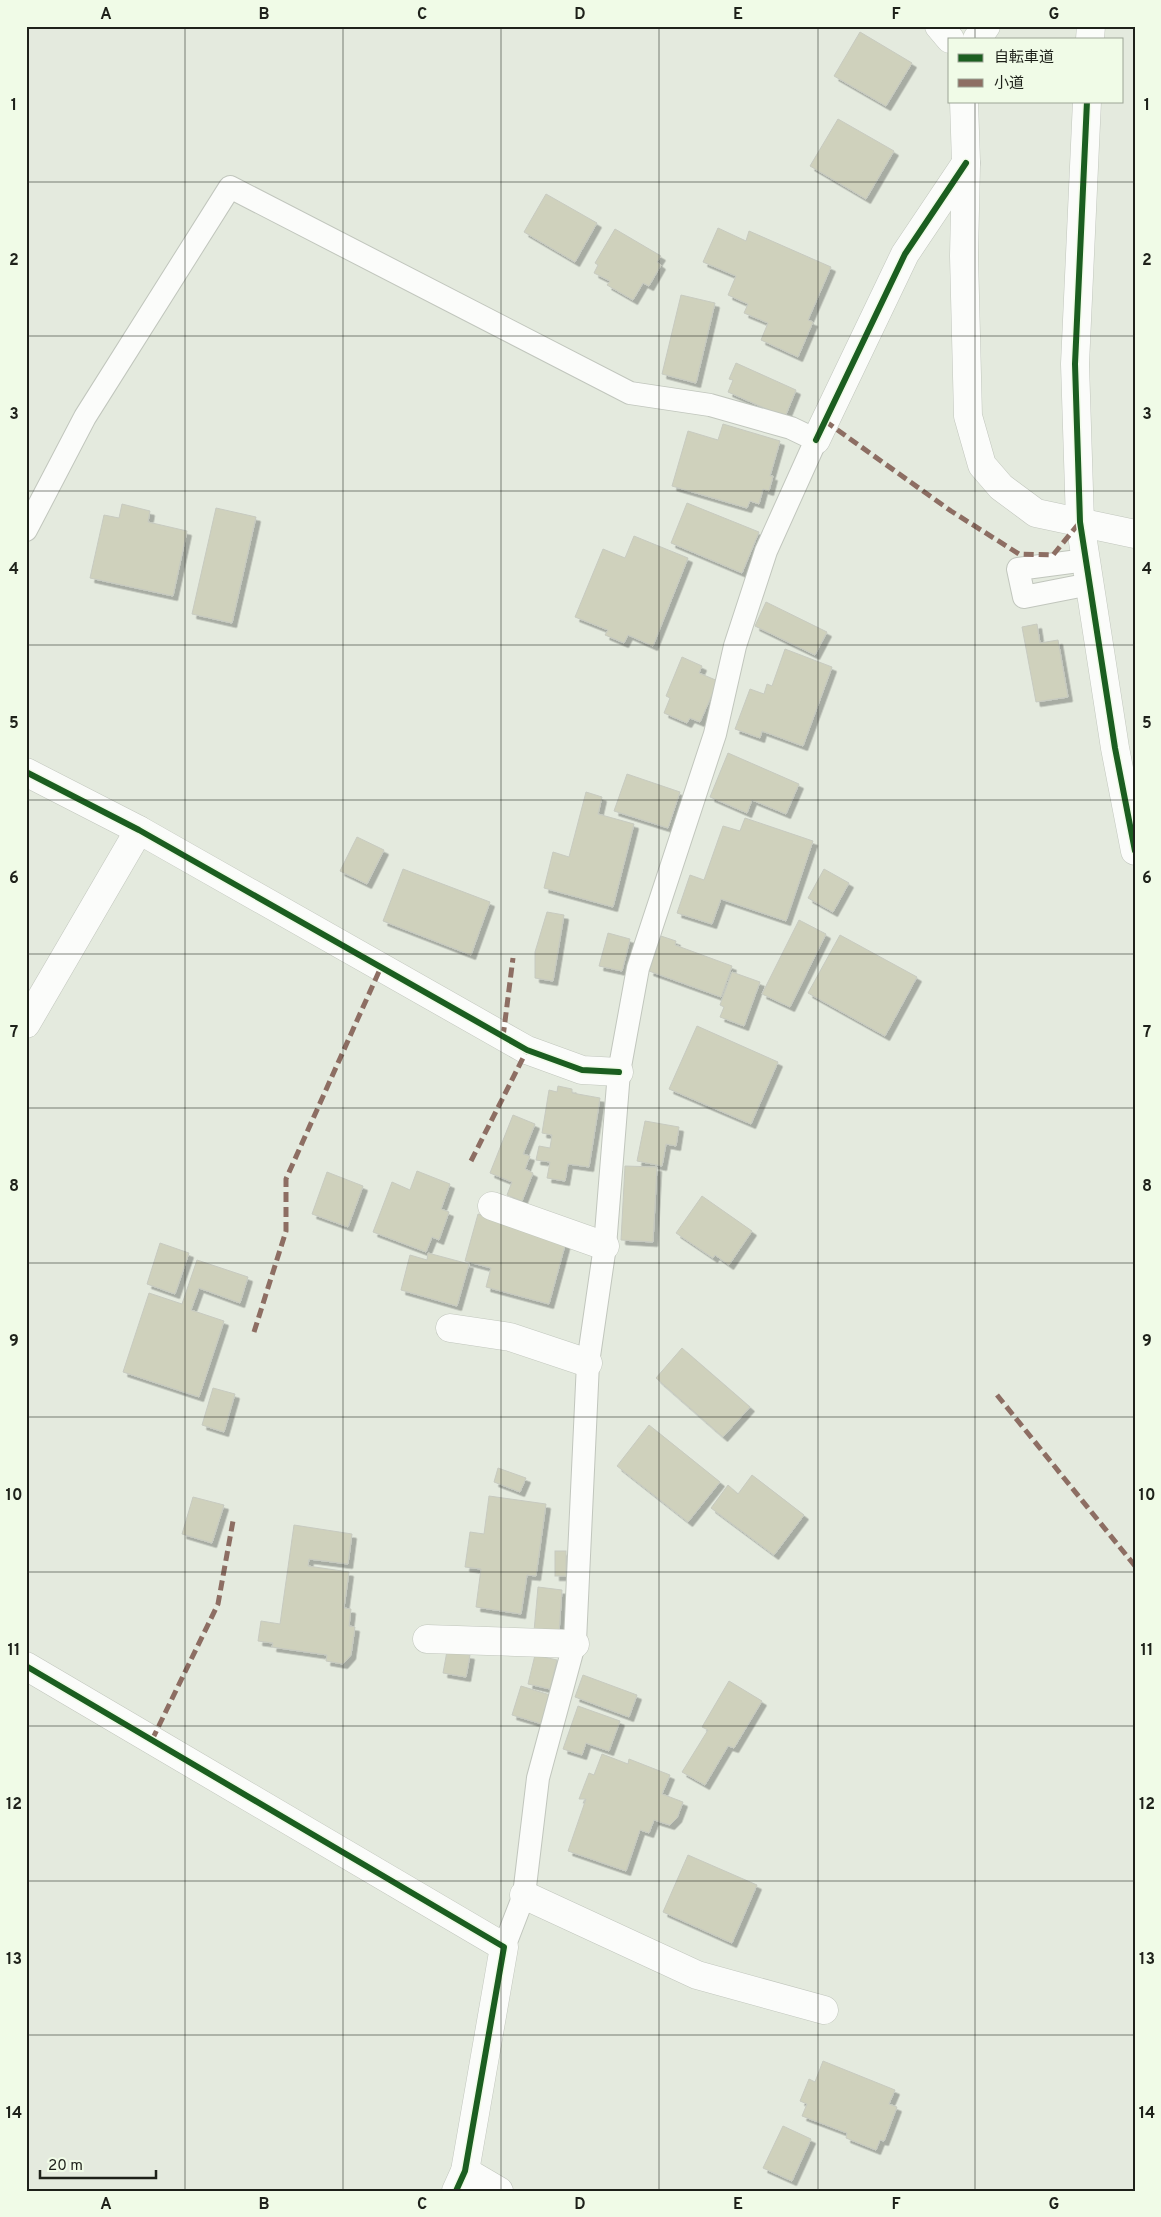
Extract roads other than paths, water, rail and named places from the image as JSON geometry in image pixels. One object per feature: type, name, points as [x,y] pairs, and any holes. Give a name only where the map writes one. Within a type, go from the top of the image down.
[{"type":"street","points":[[939,26],[949,38]]},
{"type":"street","points":[[978,38],[986,26]]},
{"type":"street","points":[[964,102],[966,164],[964,256],[968,416],[982,465],[1001,486],[1036,513],[1124,532]]},
{"type":"street","points":[[1087,102],[1075,364],[1080,522],[1115,748],[1135,851]]},
{"type":"street","points":[[816,440],[905,254],[966,164]]},
{"type":"street","points":[[26,772],[140,830],[527,1050],[582,1070],[619,1072]]},
{"type":"street","points":[[26,1024],[140,830]]},
{"type":"street","points":[[492,1206],[605,1246]]},
{"type":"street","points":[[450,1328],[510,1337],[588,1363]]},
{"type":"street","points":[[427,1639],[574,1644]]},
{"type":"street","points":[[26,1666],[504,1946],[460,2181],[499,2191]]},
{"type":"street","points":[[524,1895],[697,1975],[824,2010]]},
{"type":"lane","points":[[26,530],[85,417],[230,187],[630,393],[710,405],[791,428],[816,440],[766,551],[735,646],[715,734],[638,968],[619,1072],[605,1246],[588,1363],[574,1644],[538,1778],[524,1895],[504,1946]]}]
